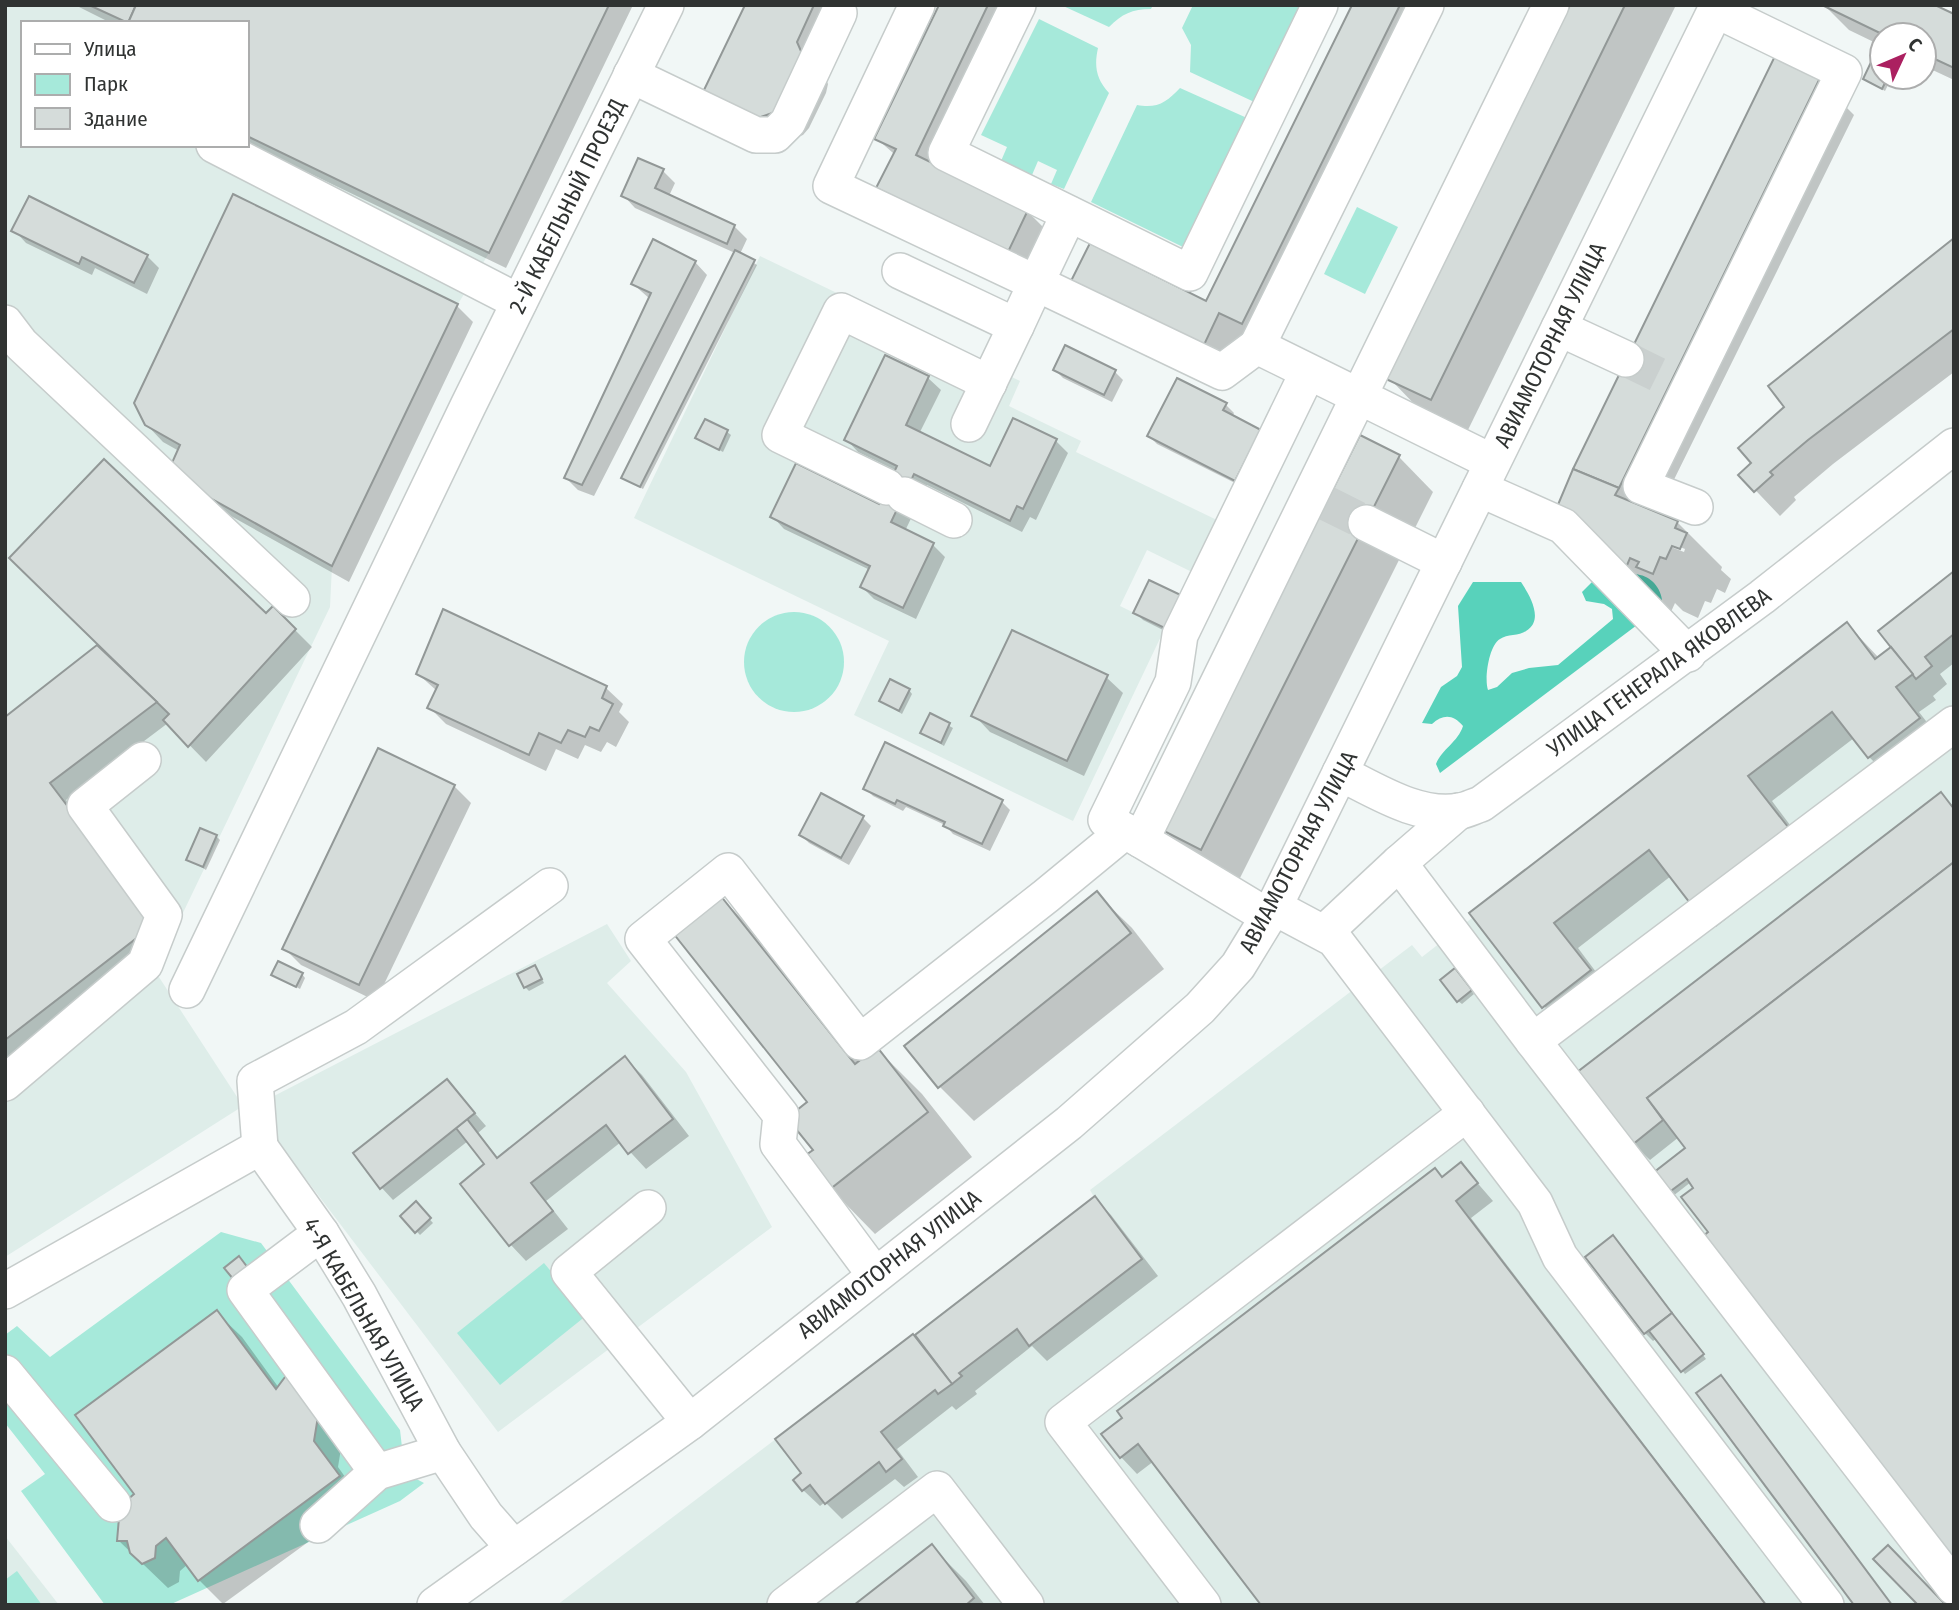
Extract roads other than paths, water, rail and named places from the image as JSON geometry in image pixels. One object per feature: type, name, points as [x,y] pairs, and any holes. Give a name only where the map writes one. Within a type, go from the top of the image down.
[{"type":"street","name":"2-Й КАБЕЛЬНЫЙ ПРОЕЗД","points":[[187,990],[468,406],[666,5]]},
{"type":"street","points":[[916,5],[831,186],[1222,372],[1257,346],[1426,5]]},
{"type":"street","points":[[1018,5],[946,153],[1190,273],[1320,5]]},
{"type":"street","points":[[875,1275],[778,1144],[781,1115],[643,939],[728,871],[860,1042],[1046,896],[1133,836],[1318,499],[1359,397],[1551,5]]},
{"type":"street","points":[[1695,507],[1641,486],[1679,384],[1844,72],[1717,8]]},
{"type":"street","name":"АВИАМОТОРНАЯ УЛИЦА","points":[[435,1605],[690,1422],[1069,1123],[1200,1008],[1238,966],[1272,912],[1717,8]]},
{"type":"street","points":[[631,75],[756,135],[775,135],[788,122],[839,13]]},
{"type":"street","points":[[218,147],[519,302]]},
{"type":"street","points":[[969,424],[1069,214]]},
{"type":"street","points":[[900,271],[1016,326]]},
{"type":"street","points":[[954,520],[780,435],[841,311],[989,383]]},
{"type":"street","points":[[5,323],[21,344],[292,599]]},
{"type":"street","points":[[1559,328],[1626,359]]},
{"type":"street","points":[[1257,346],[1359,397],[1563,526],[1688,654]]},
{"type":"street","points":[[1308,372],[1180,635],[1173,681],[1106,820],[1272,912],[1334,939],[1535,1203],[1560,1257],[1826,1605]]},
{"type":"street","name":"УЛИЦА ГЕНЕРАЛА ЯКОВЛЕВА","points":[[1340,773],[1419,808],[1459,811],[1481,804],[1688,654],[1954,446]]},
{"type":"street","points":[[1366,523],[1444,562]]},
{"type":"street","points":[[1533,1041],[1954,724]]},
{"type":"street","points":[[5,1083],[145,964],[164,915],[85,806],[143,760]]},
{"type":"street","points":[[1324,933],[1459,811]]},
{"type":"street","points":[[1399,863],[1954,1587]]},
{"type":"street","points":[[5,1291],[260,1147],[255,1081],[356,1027],[550,886]]},
{"type":"street","points":[[1203,1605],[1063,1422],[1467,1113]]},
{"type":"street","name":"4-Я КАБЕЛЬНАЯ УЛИЦА","points":[[260,1147],[321,1233],[359,1295],[443,1452],[486,1516],[514,1548]]},
{"type":"street","points":[[648,1208],[569,1272],[690,1422]]},
{"type":"street","points":[[321,1233],[245,1290],[377,1472]]},
{"type":"street","points":[[5,1373],[113,1504]]},
{"type":"street","points":[[318,1525],[377,1472],[443,1452]]},
{"type":"street","points":[[785,1605],[937,1489],[1026,1605]]},
{"type":"tunnel","points":[[1626,359],[1671,381]]},
{"type":"tunnel","points":[[1326,503],[1366,523]]}]
